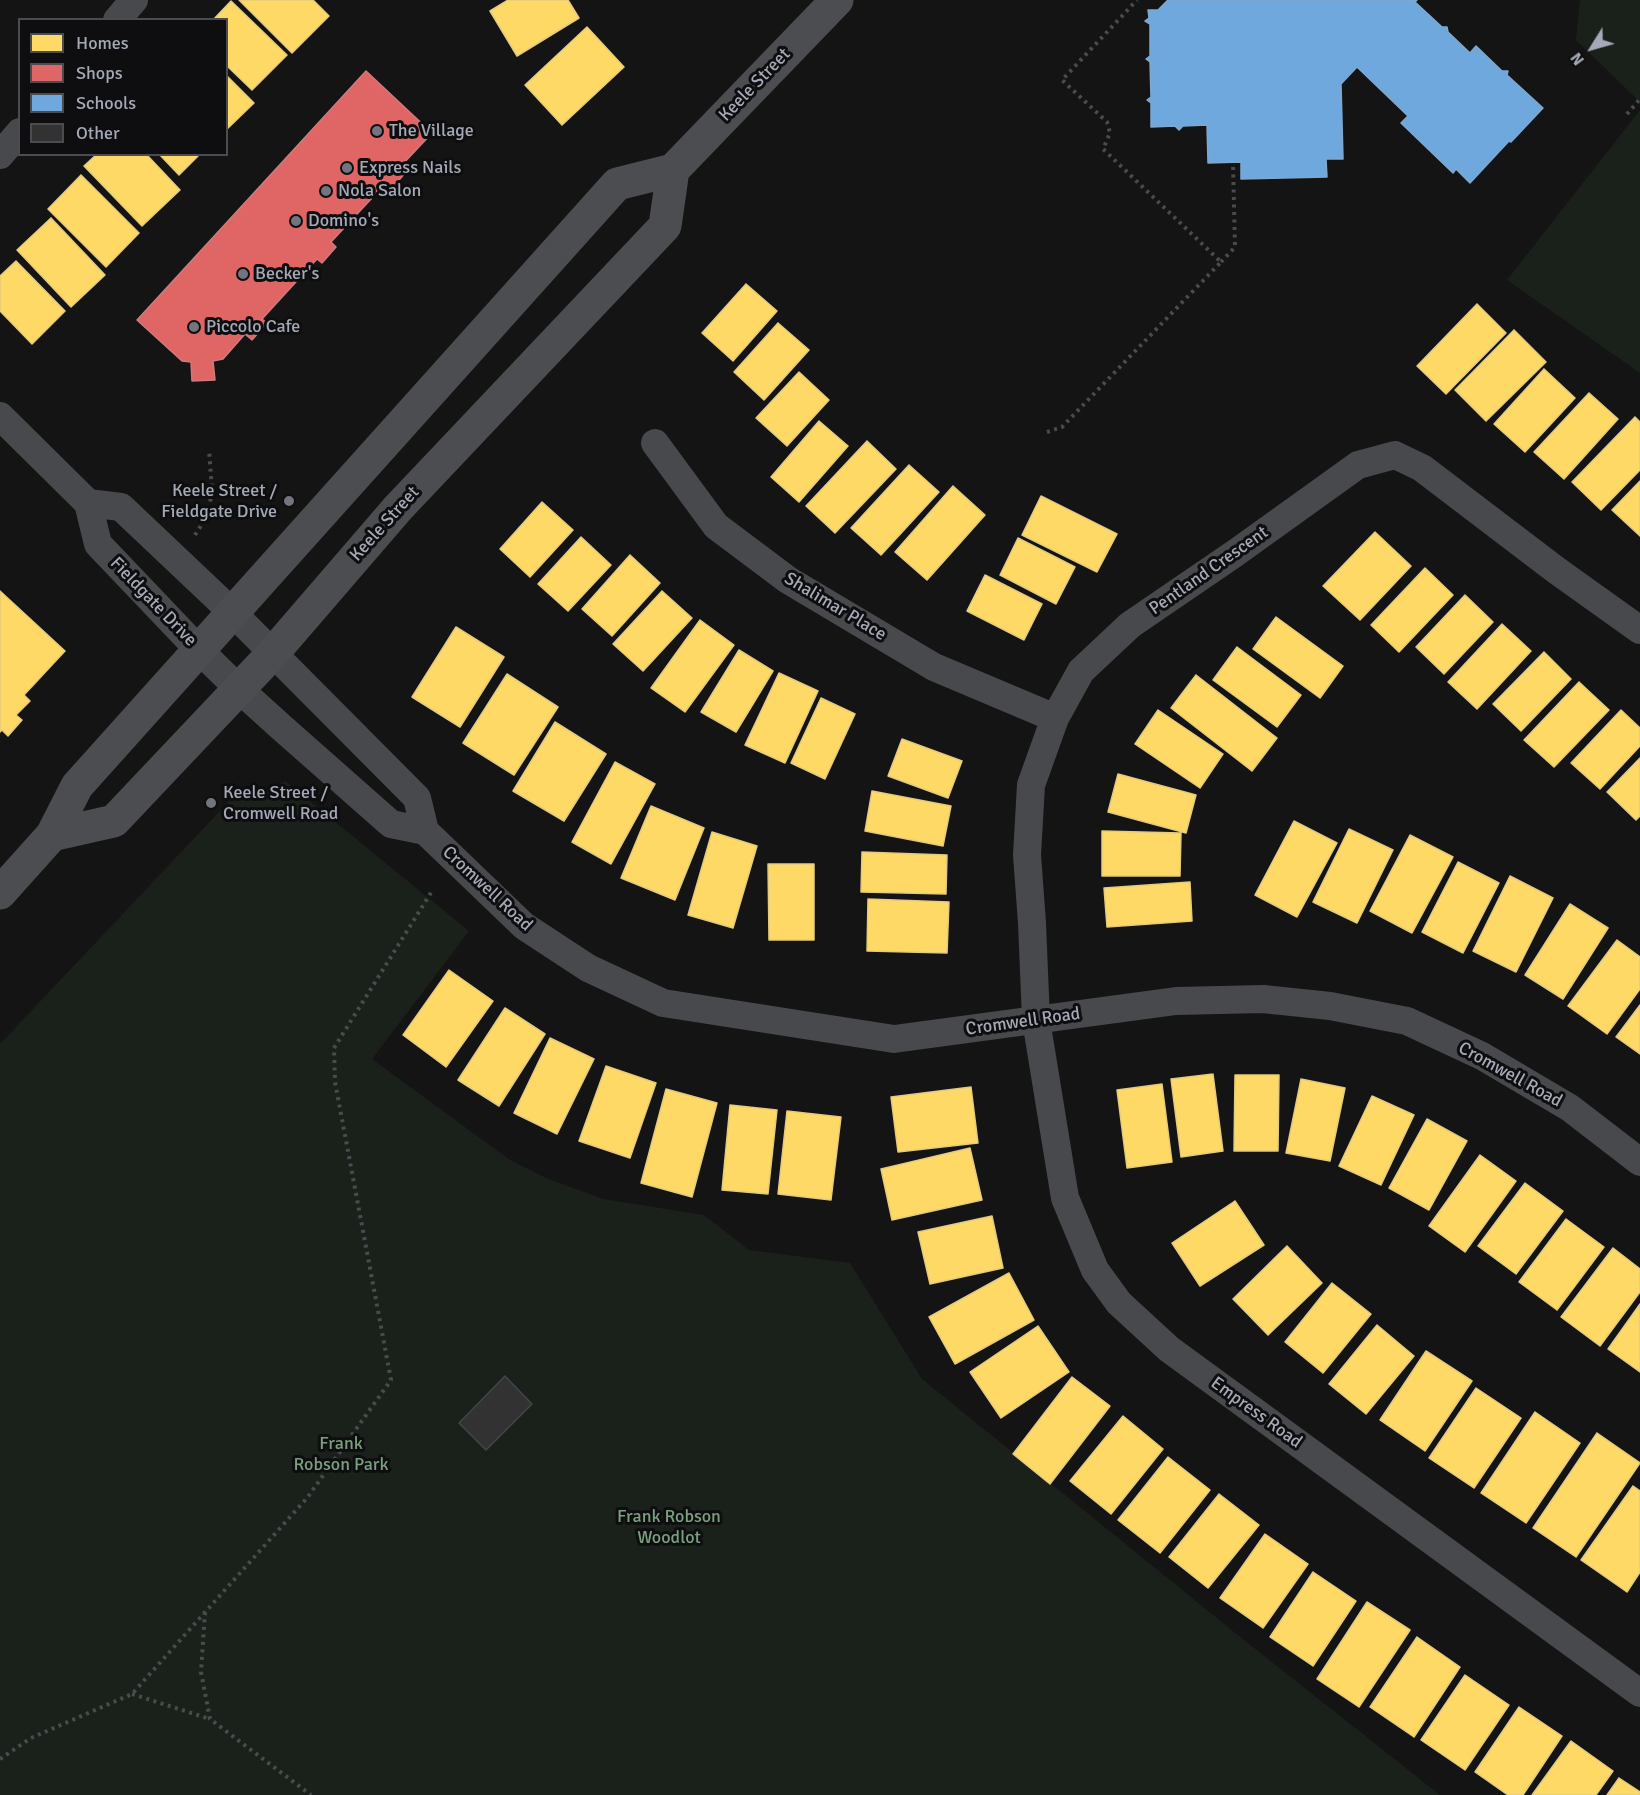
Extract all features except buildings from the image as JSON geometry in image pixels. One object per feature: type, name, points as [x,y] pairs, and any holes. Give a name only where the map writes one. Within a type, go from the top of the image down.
[{"type":"main road","name":"Keele Street","points":[[52,836],[114,820],[239,689],[398,508],[664,226],[673,170],[837,0]]},
{"type":"main road","points":[[0,893],[52,836],[77,786],[617,184],[673,170]]},
{"type":"street","points":[[119,18],[134,0]]},
{"type":"street","points":[[0,155],[18,134]]},
{"type":"street","points":[[0,416],[88,503],[121,507],[273,652],[417,798],[425,831],[391,824],[239,689]]},
{"type":"street","name":"Shalimar Place","points":[[655,443],[716,526],[788,580],[934,667],[1054,718]]},
{"type":"street","name":"Pentland Crescent","points":[[1036,1020],[1027,855],[1031,785],[1054,718],[1081,671],[1130,625],[1358,465],[1395,455],[1422,468],[1556,570],[1640,630]]},
{"type":"street","name":"Fieldgate Drive","points":[[88,503],[98,544],[239,689]]},
{"type":"street","name":"Cromwell Road","points":[[425,831],[524,926],[588,968],[663,1003],[894,1039],[1176,1001],[1263,999],[1330,1006],[1407,1021],[1482,1056],[1570,1108],[1640,1161]]},
{"type":"street","name":"Empress Road","points":[[1036,1020],[1065,1198],[1095,1270],[1119,1303],[1169,1349],[1640,1693]]},
{"type":"path","points":[[1137,0],[1062,80],[1107,122],[1110,133],[1103,149],[1221,262]]},
{"type":"path","points":[[1627,114],[1640,99]]},
{"type":"path","points":[[1047,432],[1062,427],[1235,247],[1233,163]]},
{"type":"path","points":[[195,535],[208,515],[212,490],[209,450]]},
{"type":"path","points":[[0,1759],[31,1738],[132,1694],[307,1498],[391,1380],[335,1082],[334,1048],[432,891]]},
{"type":"path","points":[[205,1611],[201,1672],[210,1719]]},
{"type":"path","points":[[132,1694],[210,1719],[311,1795]]},
{"type":"green space","points":[[1580,0],[1640,0],[1640,102],[1576,40]]},
{"type":"green space","points":[[1640,110],[1640,373],[1507,280]]},
{"type":"green space","name":"Frank Robson Park","points":[[285,781],[469,931],[372,1059],[510,1160],[546,1178],[603,1199],[704,1215],[749,1250],[850,1263],[922,1379],[1244,1640],[1440,1795],[0,1795],[0,1044],[235,795],[257,796]]},
{"type":"place","name":"The Village","points":[[377,131]]},
{"type":"place","name":"Express Nails","points":[[347,168]]},
{"type":"place","name":"Nola Salon","points":[[326,191]]},
{"type":"place","name":"Domino's","points":[[296,221]]},
{"type":"place","name":"Becker's","points":[[243,274]]},
{"type":"place","name":"Piccolo Cafe","points":[[194,327]]},
{"type":"place","name":"Keele Street / Fieldgate Drive","points":[[289,501]]},
{"type":"place","name":"Keele Street / Cromwell Road","points":[[211,803]]},
{"type":"park label","name":"Frank Robson Woodlot","points":[[669,1528]]}]
